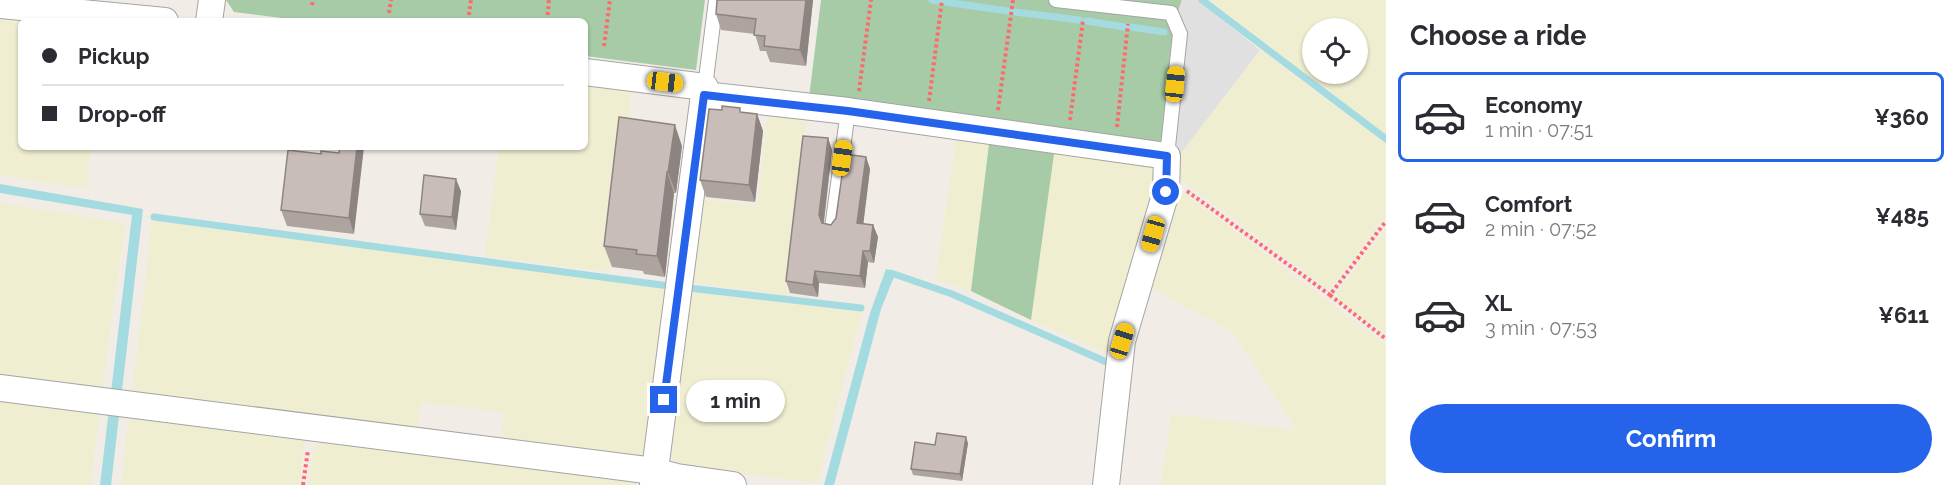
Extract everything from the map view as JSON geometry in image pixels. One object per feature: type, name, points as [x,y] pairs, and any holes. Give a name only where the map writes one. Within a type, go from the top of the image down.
[{"type":"street","points":[[209,18],[212,0]]},
{"type":"street","points":[[0,5],[134,18]]},
{"type":"street","points":[[588,72],[1115,148],[1167,166],[1166,192],[1122,341],[1106,485]]},
{"type":"street","points":[[653,478],[705,91]]},
{"type":"street","points":[[0,388],[311,427],[653,478],[677,477],[733,485]]},
{"type":"lane","points":[[705,91],[716,0]]},
{"type":"lane","points":[[1056,0],[1171,13],[1180,34],[1167,166]]},
{"type":"lane","points":[[832,228],[852,112]]},
{"type":"path","points":[[390,13],[391,0]]},
{"type":"path","points":[[468,18],[471,0]]},
{"type":"path","points":[[546,18],[549,0]]},
{"type":"path","points":[[604,46],[610,0]]},
{"type":"path","points":[[852,112],[871,0]]},
{"type":"path","points":[[927,122],[942,0]]},
{"type":"path","points":[[995,132],[1013,0]]},
{"type":"path","points":[[1067,142],[1085,3]]},
{"type":"path","points":[[1115,148],[1129,8]]},
{"type":"path","points":[[1167,166],[1386,339]]},
{"type":"path","points":[[1330,295],[1386,221]]},
{"type":"path","points":[[303,485],[311,427]]},
{"type":"shaded area","points":[[1182,0],[1198,0],[1260,50],[1177,158],[1170,156],[1178,12]]},
{"type":"shaded area","points":[[1209,0],[1386,0],[1386,135],[1319,84],[1368,84],[1368,18],[1302,18],[1302,71]]},
{"type":"shaded area","points":[[0,11],[55,18],[18,18],[18,150],[91,150],[86,189],[0,175]]},
{"type":"shaded area","points":[[1260,50],[1302,81],[1302,84],[1306,84],[1386,144],[1386,216],[1332,287],[1325,288],[1177,176],[1177,158]]},
{"type":"shaded area","points":[[588,81],[632,87],[609,272],[485,256],[499,150],[588,150]]},
{"type":"shaded area","points":[[768,113],[806,122],[787,295],[688,282],[698,199],[757,206]]},
{"type":"shaded area","points":[[957,136],[989,141],[971,291],[935,279]]},
{"type":"shaded area","points":[[1055,147],[1154,160],[1160,173],[1114,356],[1031,320]]},
{"type":"shaded area","points":[[1177,188],[1386,345],[1386,485],[1161,485],[1171,414],[1296,430],[1233,332],[1145,285]]},
{"type":"shaded area","points":[[0,203],[125,223],[102,390],[0,377]]},
{"type":"shaded area","points":[[152,221],[671,289],[652,444],[642,454],[630,459],[501,443],[504,413],[421,402],[416,431],[132,394]]},
{"type":"shaded area","points":[[1386,228],[1386,335],[1338,299],[1337,292]]},
{"type":"shaded area","points":[[687,292],[862,312],[817,483],[680,465],[666,451]]},
{"type":"shaded area","points":[[0,394],[101,407],[90,485],[0,485]]},
{"type":"shaded area","points":[[139,412],[295,433],[305,442],[299,485],[121,485],[128,424]]},
{"type":"shaded area","points":[[328,439],[631,477],[637,485],[308,485],[316,445]]},
{"type":"green space","points":[[226,0],[705,0],[696,70],[588,56],[588,18],[282,18],[234,12]]},
{"type":"green space","points":[[821,0],[1182,0],[1178,12],[1163,143],[809,98]]},
{"type":"green space","points":[[990,136],[1055,147],[1031,320],[971,291]]},
{"type":"water","points":[[0,184],[143,209],[111,485],[100,485],[132,215],[0,193]]},
{"type":"water","points":[[886,269],[896,272],[881,309],[834,485],[824,485],[870,313]]},
{"type":"building","points":[[717,0],[806,0],[800,50],[764,46],[765,36],[754,35],[756,19],[716,14]]},
{"type":"building","points":[[722,106],[740,108],[740,112],[757,114],[749,185],[700,180],[709,109],[722,110]]},
{"type":"building","points":[[619,117],[675,125],[657,256],[636,254],[637,250],[604,246]]},
{"type":"building","points":[[803,136],[828,138],[819,215],[822,223],[831,225],[836,218],[845,154],[866,157],[857,223],[873,225],[870,251],[863,251],[860,276],[815,271],[813,285],[786,281]]},
{"type":"building","points":[[288,150],[321,154],[321,151],[339,153],[340,150],[357,150],[349,218],[281,210]]},
{"type":"building","points":[[424,175],[456,179],[452,217],[420,214]]},
{"type":"building","points":[[937,433],[966,437],[960,474],[911,469],[915,442],[935,445]]},
{"type":"waterway","points":[[932,0],[939,1]]},
{"type":"waterway","points":[[1202,0],[1386,139]]},
{"type":"waterway","points":[[945,2],[1008,11]]},
{"type":"waterway","points":[[1015,12],[1079,20]]},
{"type":"waterway","points":[[1086,21],[1125,27]]},
{"type":"waterway","points":[[1131,27],[1164,32]]},
{"type":"waterway","points":[[154,217],[669,286]]},
{"type":"waterway","points":[[889,277],[891,273],[952,294],[1111,364]]},
{"type":"waterway","points":[[689,288],[861,308]]},
{"type":"route","points":[[664,400],[704,95],[848,111],[1167,156],[1166,192]]}]
